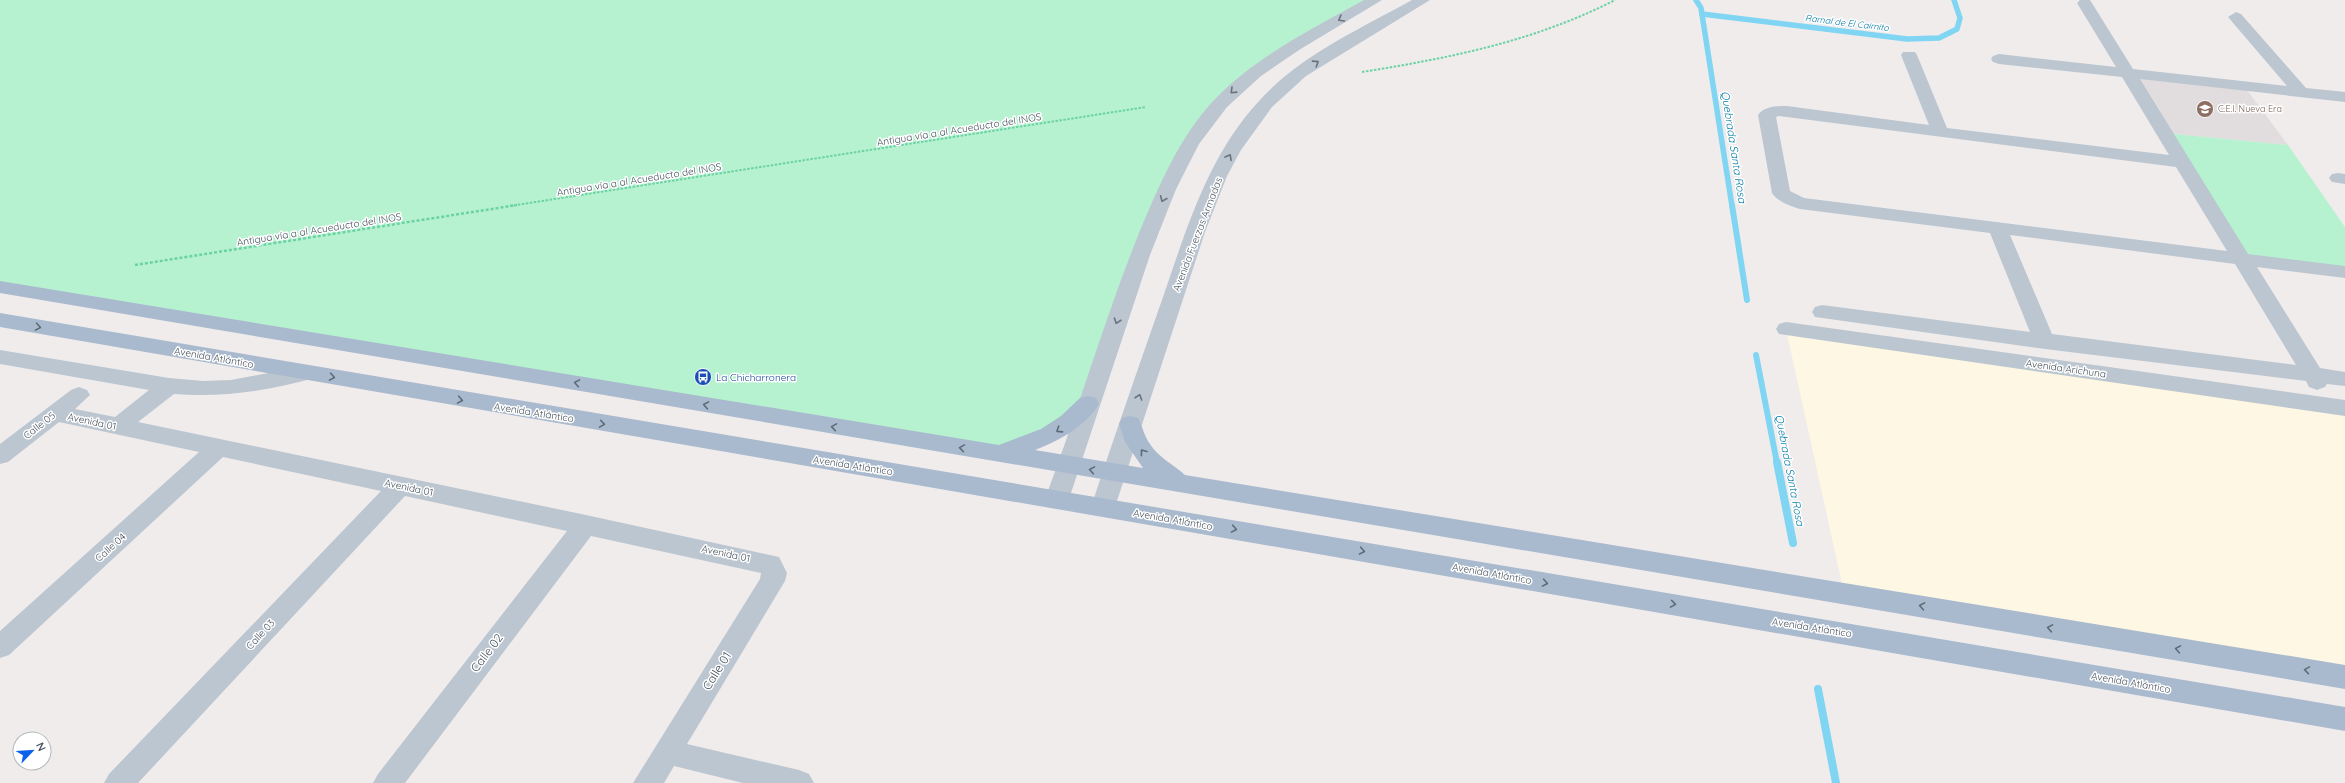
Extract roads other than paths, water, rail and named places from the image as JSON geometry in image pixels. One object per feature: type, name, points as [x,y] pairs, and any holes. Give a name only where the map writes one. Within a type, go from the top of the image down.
[{"type":"main road","points":[[0,287],[2345,677]]},
{"type":"main road","name":"Avenida Atlántico","points":[[0,320],[306,373],[1909,643],[2345,720]]},
{"type":"main road","points":[[994,453],[1022,447],[1058,431],[1088,404]]},
{"type":"main road","points":[[1130,424],[1134,439],[1153,465],[1166,475],[1184,484]]},
{"type":"street","points":[[1057,499],[1070,466],[1088,404],[1140,255],[1176,171],[1207,120],[1237,88],[1267,64],[1375,0]]},
{"type":"street","name":"Avenida Fuerzas Armadas","points":[[1103,507],[1113,473],[1203,214],[1228,158],[1252,120],[1266,103],[1298,76],[1423,0]]},
{"type":"street","points":[[2085,3],[2312,374],[2339,407]]},
{"type":"street","points":[[2236,17],[2300,92]]},
{"type":"street","points":[[1909,55],[1940,132]]},
{"type":"street","points":[[1999,59],[2345,97]]},
{"type":"street","points":[[2181,162],[1787,111],[1776,111],[1767,115],[1781,193],[1800,203],[2345,272]]},
{"type":"street","points":[[1998,229],[2045,342]]},
{"type":"street","points":[[1822,312],[2045,342],[2345,379]]},
{"type":"street","name":"Avenida Arichuna","points":[[1786,329],[2339,407]]},
{"type":"street","points":[[0,357],[169,386],[203,390],[231,388],[306,373]]},
{"type":"street","points":[[119,426],[169,386]]},
{"type":"street","name":"Calle 05","points":[[0,456],[79,395]]},
{"type":"street","name":"Avenida 01","points":[[54,413],[763,561]]},
{"type":"street","name":"Calle 04","points":[[0,647],[219,448]]},
{"type":"street","name":"Calle 03","points":[[119,783],[401,485]]},
{"type":"street","name":"Calle 02","points":[[388,783],[586,524]]},
{"type":"street","name":"Calle 01","points":[[648,783],[772,581],[773,568],[763,561]]},
{"type":"street","points":[[667,752],[800,783]]},
{"type":"waterway","name":"Quebrada Santa Rosa","points":[[1696,0],[1701,8],[1732,206]]},
{"type":"waterway","name":"Ramal de El Caimito","points":[[1702,14],[1907,39],[1939,38],[1957,29],[1960,18],[1954,0]]},
{"type":"waterway","name":"Quebrada Santa Rosa","points":[[1732,205],[1747,300]]},
{"type":"waterway","name":"Quebrada Santa Rosa","points":[[1756,355],[1777,463]]},
{"type":"waterway","name":"Quebrada Santa Rosa","points":[[1777,462],[1793,543]]},
{"type":"waterway","name":"Quebrada Santa Rosa","points":[[1818,689],[1836,783]]},
{"type":"place","name":"C.E.I. Nueva Era","points":[[2205,109]]},
{"type":"place","name":"La Chicharronera","points":[[703,377]]}]
